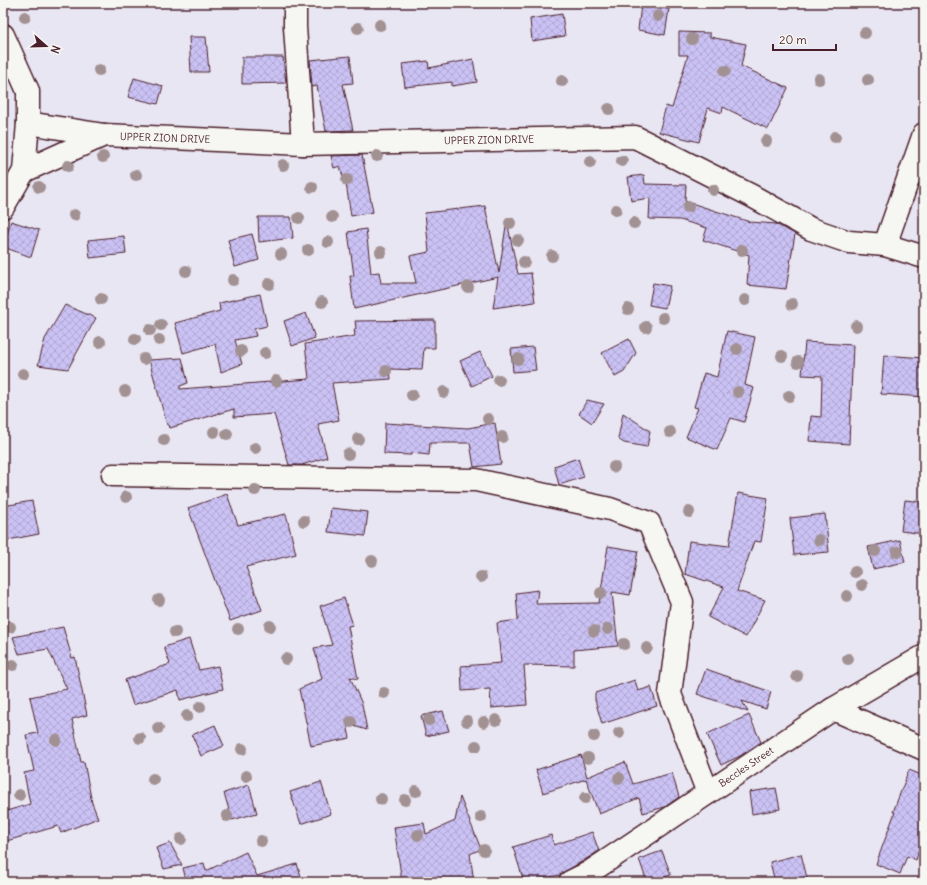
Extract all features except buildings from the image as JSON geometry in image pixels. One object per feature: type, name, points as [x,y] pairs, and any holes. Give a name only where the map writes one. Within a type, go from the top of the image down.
[{"type":"street","points":[[295,3],[295,27],[303,144]]},
{"type":"street","points":[[3,36],[28,91],[28,123],[24,172],[3,207]]},
{"type":"street","name":"UPPER ZION DRIVE","points":[[28,123],[104,135],[303,144],[635,137],[752,196],[811,229],[850,242],[885,245],[924,257]]},
{"type":"street","points":[[885,245],[924,134]]},
{"type":"street","points":[[24,172],[104,135]]},
{"type":"street","points":[[113,475],[476,480],[610,509],[649,523],[682,602],[670,694],[708,793]]},
{"type":"street","name":"Beccles Street","points":[[570,882],[590,872],[833,709],[924,656]]},
{"type":"street","points":[[833,709],[924,749]]}]
